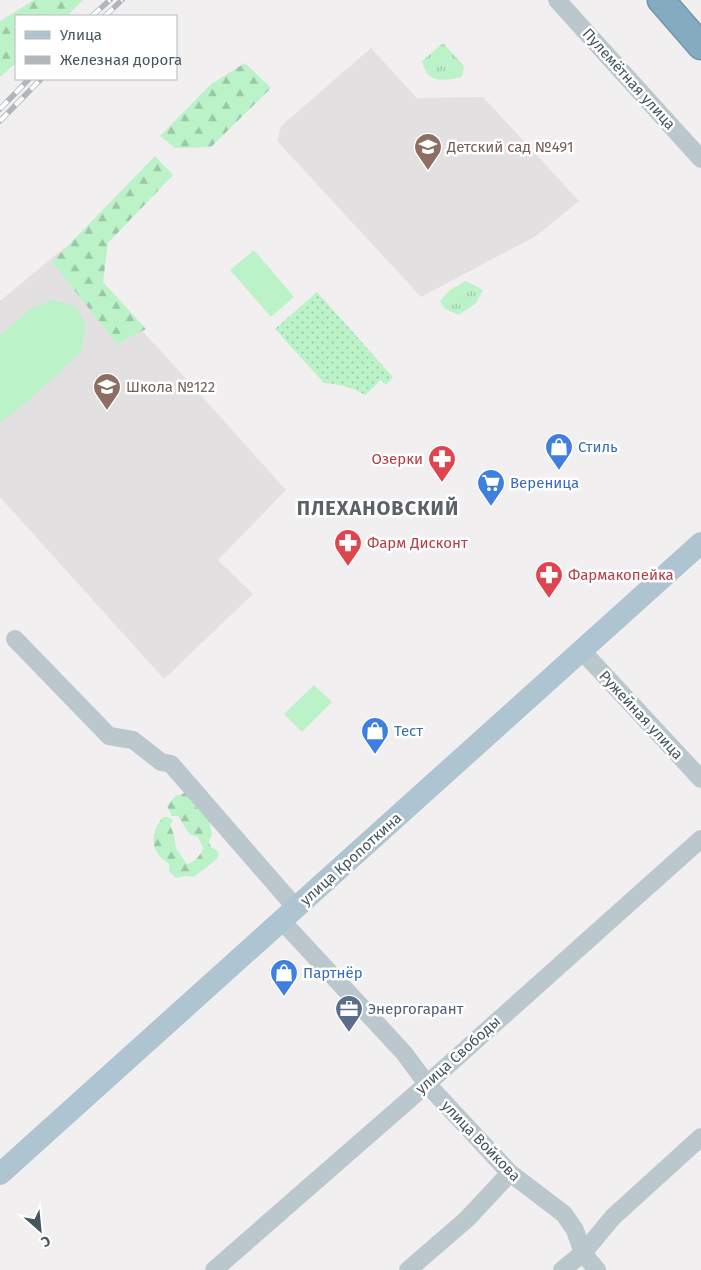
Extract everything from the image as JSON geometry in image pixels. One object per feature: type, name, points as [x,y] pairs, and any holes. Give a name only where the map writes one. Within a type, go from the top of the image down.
[{"type":"highway","points":[[662,0],[701,46]]},
{"type":"main road","name":"улица Кропоткина","points":[[0,1174],[701,542]]},
{"type":"street","name":"Пулемётная улица","points":[[557,0],[701,159]]},
{"type":"street","name":"улица Войкова","points":[[15,639],[109,736],[132,740],[161,762],[171,764],[275,885],[289,915],[404,1053],[427,1084],[510,1173],[564,1214],[575,1230],[583,1253],[597,1270]]},
{"type":"street","name":"Ружейная улица","points":[[582,651],[701,780]]},
{"type":"street","name":"улица Свободы","points":[[214,1270],[427,1084],[701,839]]},
{"type":"street","points":[[562,1270],[583,1253],[613,1217],[701,1137]]},
{"type":"street","points":[[408,1270],[467,1218],[510,1173]]},
{"type":"shaded area","name":"Детский сад №491","points":[[371,48],[417,98],[483,97],[579,201],[536,236],[421,297],[277,141],[281,126]]},
{"type":"shaded area","name":"Школа №122","points":[[64,248],[162,352],[286,490],[218,560],[253,594],[164,679],[0,497],[0,301]]},
{"type":"green space","points":[[34,0],[83,0],[68,15],[15,15],[15,64],[0,77],[0,21]]},
{"type":"green space","points":[[443,43],[464,66],[462,77],[437,79],[428,74],[424,68],[422,61]]},
{"type":"green space","points":[[245,63],[271,88],[211,147],[175,148],[160,136],[211,84]]},
{"type":"green space","points":[[155,156],[173,175],[108,243],[103,282],[146,329],[117,344],[52,262]]},
{"type":"green space","points":[[254,250],[294,297],[271,317],[230,270]]},
{"type":"green space","points":[[466,281],[483,290],[476,303],[459,315],[445,309],[440,301],[450,290]]},
{"type":"green space","points":[[317,292],[393,377],[386,385],[381,380],[365,395],[345,386],[324,383],[275,329]]},
{"type":"green space","points":[[54,300],[76,307],[86,325],[81,352],[30,399],[0,423],[0,335],[33,307]]},
{"type":"green space","points":[[314,685],[332,702],[302,732],[284,714]]},
{"type":"green space","points":[[185,792],[190,794],[195,806],[209,820],[212,835],[209,840],[210,846],[219,852],[217,859],[194,877],[176,878],[169,871],[169,864],[158,854],[155,848],[154,836],[158,823],[163,817],[168,817],[173,820],[170,825],[176,848],[187,864],[193,862],[199,856],[203,848],[198,837],[189,834],[178,816],[172,816],[167,806],[176,795],[181,795]]},
{"type":"railway","points":[[93,15],[110,0]]},
{"type":"railway","points":[[106,15],[122,0]]},
{"type":"railway","points":[[0,109],[28,80]]},
{"type":"railway","points":[[0,121],[40,80]]},
{"type":"place","name":"Детский сад №491","points":[[428,171]]},
{"type":"place","name":"Школа №122","points":[[107,411]]},
{"type":"place","name":"Стиль","points":[[559,471]]},
{"type":"place","name":"Озерки","points":[[442,483]]},
{"type":"place","name":"Вереница","points":[[491,507]]},
{"type":"place","name":"Фарм Дисконт","points":[[348,567]]},
{"type":"place","name":"Фармакопейка","points":[[549,599]]},
{"type":"place","name":"Тест","points":[[375,755]]},
{"type":"place","name":"Партнёр","points":[[284,997]]},
{"type":"place","name":"Энергогарант","points":[[349,1033]]},
{"type":"district","name":"ПЛЕХАНОВСКИЙ","points":[[378,508]]}]
